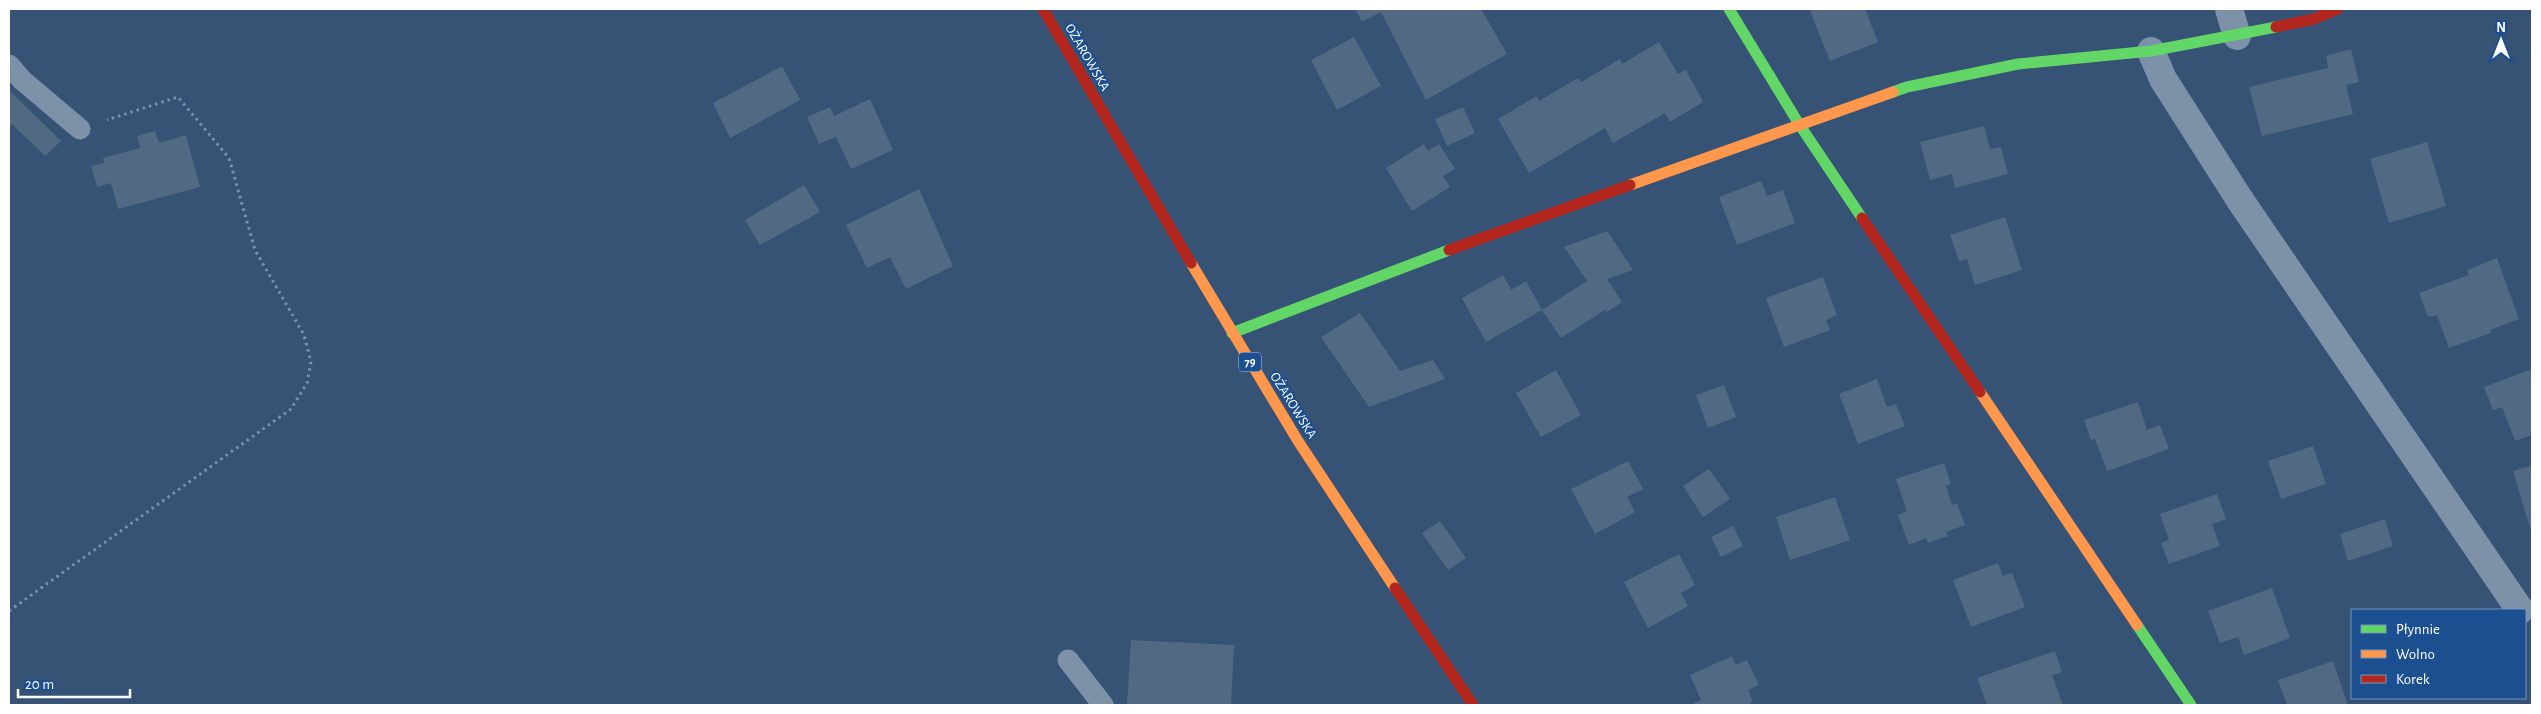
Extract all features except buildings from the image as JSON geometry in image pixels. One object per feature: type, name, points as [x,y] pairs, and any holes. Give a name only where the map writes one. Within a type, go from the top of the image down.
[{"type":"street","name":"OŻAROWSKA","points":[[1043,9],[1232,333],[1364,542],[1473,705]]},
{"type":"street","points":[[1729,9],[1799,124],[2191,705]]},
{"type":"street","points":[[2229,9],[2236,36]]},
{"type":"street","points":[[1232,333],[1435,255],[1799,124],[1916,86],[2018,64],[2151,50],[2236,36],[2314,19],[2338,9]]},
{"type":"street","points":[[2151,50],[2163,79],[2240,200],[2519,609]]},
{"type":"lane","points":[[9,65],[22,80],[80,129]]},
{"type":"lane","points":[[1068,660],[1103,705]]},
{"type":"path","points":[[9,612],[291,409],[307,383],[311,362],[304,335],[255,250],[229,158],[178,97],[80,129]]},
{"type":"traffic: fast","points":[[1729,9],[1799,124],[1862,218]]},
{"type":"traffic: fast","points":[[1893,92],[1907,87],[2018,64],[2151,51],[2276,27]]},
{"type":"traffic: fast","points":[[1232,333],[1449,250]]},
{"type":"traffic: fast","points":[[2137,625],[2191,705]]},
{"type":"traffic: slow","points":[[1630,185],[1893,92]]},
{"type":"traffic: slow","points":[[1191,263],[1298,441],[1395,588]]},
{"type":"traffic: slow","points":[[1980,392],[2137,625]]},
{"type":"traffic: jam","points":[[1043,9],[1191,263]]},
{"type":"traffic: jam","points":[[2276,27],[2314,19],[2338,9]]},
{"type":"traffic: jam","points":[[1449,250],[1630,185]]},
{"type":"traffic: jam","points":[[1862,218],[1980,392]]},
{"type":"traffic: jam","points":[[1395,588],[1473,705]]}]
